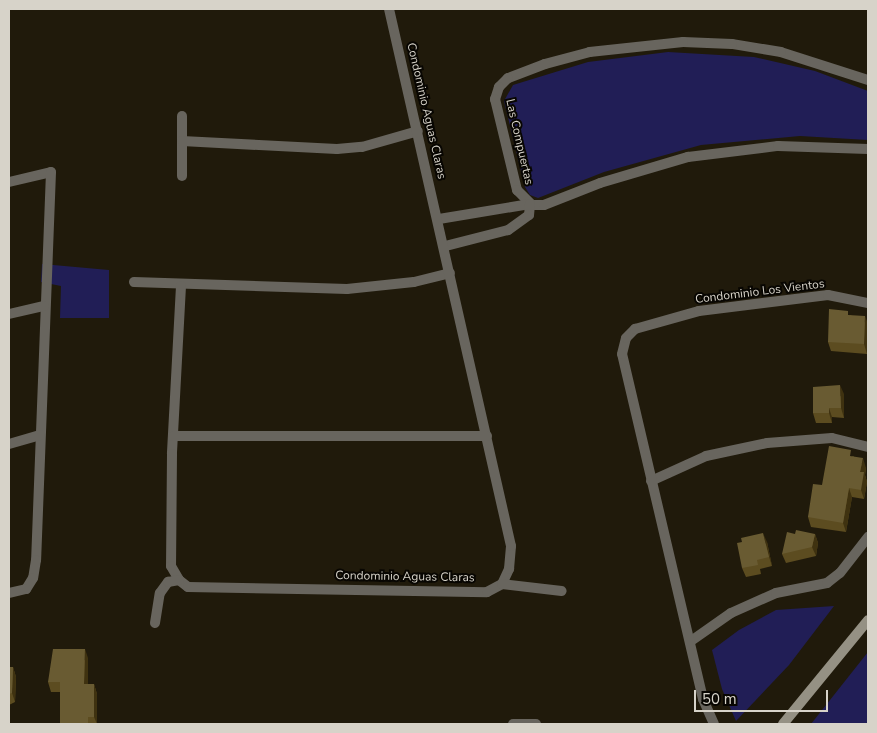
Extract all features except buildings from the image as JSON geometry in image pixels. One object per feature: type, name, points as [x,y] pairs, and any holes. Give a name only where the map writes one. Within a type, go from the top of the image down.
[{"type":"street","name":"Condominio Aguas Claras","points":[[179,580],[188,587],[487,592],[502,584],[509,569],[511,546],[439,219],[389,9]]},
{"type":"street","name":"Las Compuertas","points":[[530,204],[517,190],[495,99],[499,86],[515,74],[590,52],[683,42],[732,44],[781,52],[868,80]]},
{"type":"street","points":[[182,116],[182,176]]},
{"type":"street","points":[[182,141],[337,149],[362,147],[418,131]]},
{"type":"street","points":[[439,219],[530,204],[544,205],[633,172],[696,156],[778,146],[868,149]]},
{"type":"street","points":[[9,182],[51,172],[33,578],[26,589],[9,592]]},
{"type":"street","points":[[444,246],[508,230],[529,215],[530,204]]},
{"type":"street","points":[[134,282],[181,286],[347,289],[414,282],[450,272]]},
{"type":"street","points":[[155,623],[160,593],[168,582],[179,580],[170,566],[172,454],[181,286]]},
{"type":"street","name":"Condominio Los Vientos","points":[[714,724],[703,699],[691,641],[622,354],[626,338],[635,329],[699,311],[828,295],[868,303]]},
{"type":"street","points":[[9,314],[44,306]]},
{"type":"street","points":[[9,444],[40,435]]},
{"type":"street","points":[[173,436],[487,436]]},
{"type":"street","points":[[651,481],[706,456],[767,443],[832,438],[868,447]]},
{"type":"street","points":[[691,641],[731,613],[776,593],[827,583],[840,572],[868,537]]},
{"type":"street","points":[[502,584],[562,591]]},
{"type":"street","points":[[783,724],[868,620]]},
{"type":"street","points":[[513,724],[536,724]]},
{"type":"shaded area","points":[[668,52],[754,57],[815,71],[868,91],[868,140],[800,136],[701,145],[604,172],[538,198],[530,195],[525,187],[504,101],[513,85],[588,62]]},
{"type":"shaded area","points":[[42,264],[109,270],[109,318],[60,318],[61,286],[41,282]]},
{"type":"shaded area","points":[[834,606],[789,665],[736,721],[722,689],[712,650],[739,630],[776,610]]},
{"type":"shaded area","points":[[868,652],[868,724],[811,724]]}]
